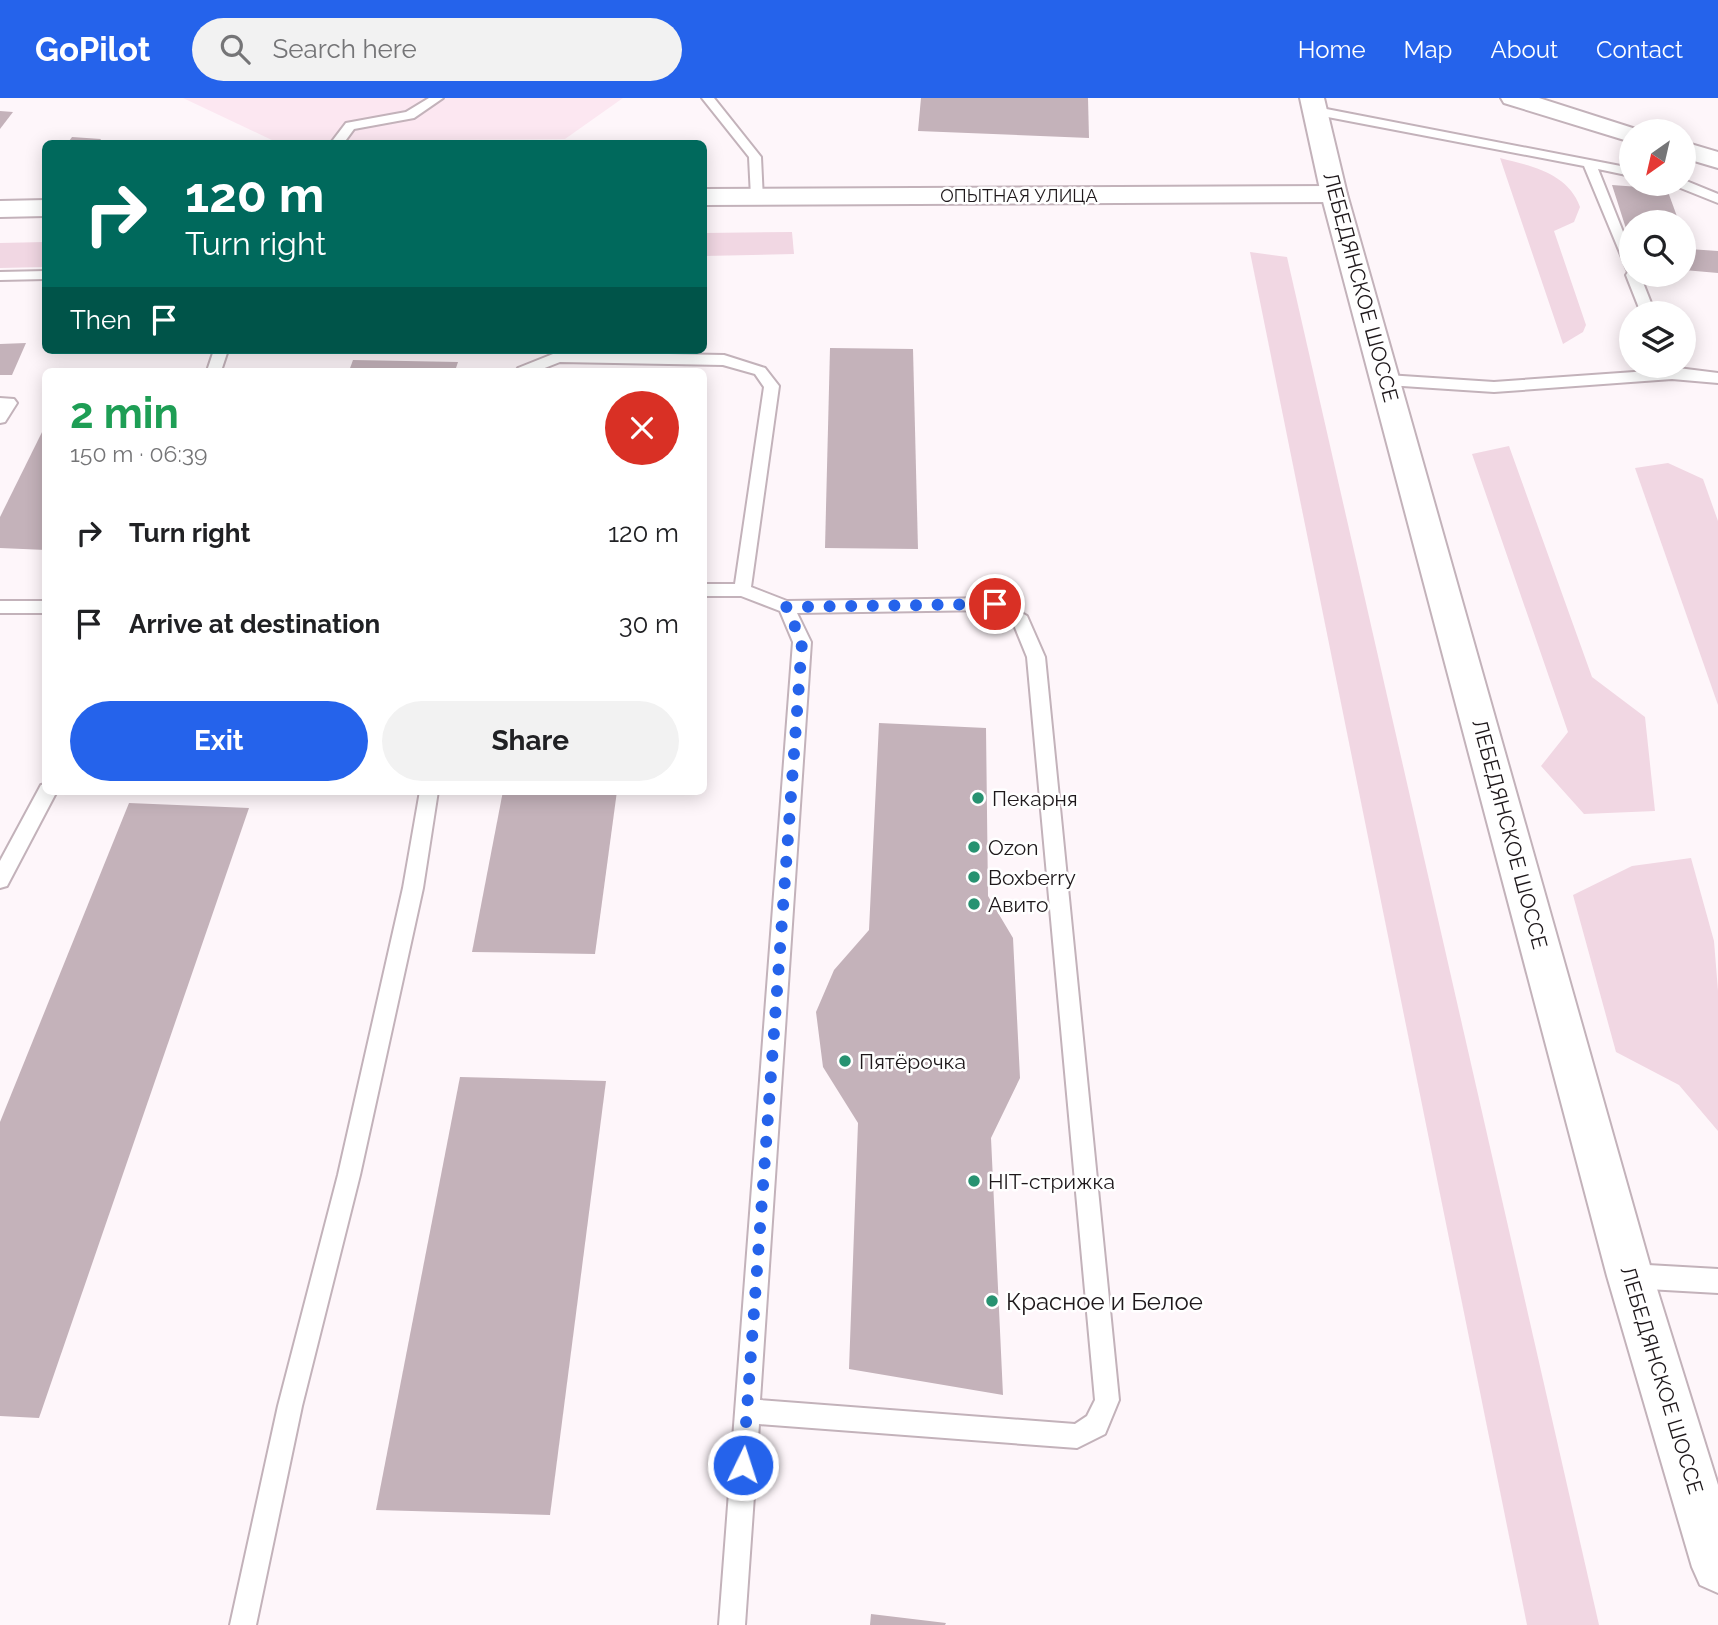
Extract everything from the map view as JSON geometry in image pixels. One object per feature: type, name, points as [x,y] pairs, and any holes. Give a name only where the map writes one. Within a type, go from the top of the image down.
[{"type":"main road","points":[[1513,98],[1619,130]]},
{"type":"main road","name":"ЛЕБЕДЯНСКОЕ ШОССЕ","points":[[1314,104],[1334,194],[1630,1276],[1718,1567]]},
{"type":"main road","points":[[1696,154],[1718,160]]},
{"type":"main road","name":"ОПЫТНАЯ УЛИЦА","points":[[707,197],[1334,194]]},
{"type":"main road","points":[[0,209],[42,208]]},
{"type":"lane","points":[[339,140],[350,126],[410,115],[437,98]]},
{"type":"lane","points":[[708,98],[755,157],[758,197]]},
{"type":"lane","points":[[1314,104],[1619,169]]},
{"type":"lane","points":[[1589,163],[1619,239]]},
{"type":"lane","points":[[1696,190],[1718,200]]},
{"type":"lane","points":[[0,276],[42,275]]},
{"type":"lane","points":[[530,368],[558,357],[724,360],[760,371],[772,386],[742,590]]},
{"type":"lane","points":[[1696,374],[1718,378]]},
{"type":"lane","points":[[1387,380],[1494,387],[1619,375]]},
{"type":"lane","points":[[0,403],[9,403],[0,418]]},
{"type":"lane","points":[[707,590],[742,590],[786,607],[995,604],[1021,621],[1037,657],[1107,1400],[1096,1425],[1077,1436],[747,1411]]},
{"type":"lane","points":[[0,607],[42,607]]},
{"type":"lane","points":[[732,1625],[802,642],[786,607]]},
{"type":"lane","points":[[0,880],[46,795]]},
{"type":"lane","points":[[243,1625],[290,1406],[349,1175],[383,1025],[413,888],[428,795]]},
{"type":"lane","points":[[1630,1276],[1718,1281]]},
{"type":"shaded area","points":[[183,98],[623,98],[565,139],[272,140]]},
{"type":"shaded area","points":[[1500,158],[1536,168],[1558,179],[1567,186],[1580,207],[1574,222],[1554,231],[1586,325],[1583,332],[1563,344]]},
{"type":"shaded area","points":[[792,232],[794,254],[707,256],[707,233]]},
{"type":"shaded area","points":[[42,242],[42,267],[0,268],[0,243]]},
{"type":"shaded area","points":[[1250,252],[1287,257],[1599,1625],[1527,1625]]},
{"type":"shaded area","points":[[1509,446],[1592,677],[1645,717],[1655,811],[1584,814],[1541,766],[1568,732],[1472,454]]},
{"type":"shaded area","points":[[1668,463],[1703,479],[1718,521],[1718,705],[1635,468]]},
{"type":"shaded area","points":[[1691,858],[1714,941],[1718,991],[1718,1131],[1679,1085],[1616,1052],[1573,895],[1632,866]]},
{"type":"building","points":[[921,98],[1088,98],[1089,138],[918,131]]},
{"type":"building","points":[[0,111],[13,112],[0,129]]},
{"type":"building","points":[[72,137],[101,139],[100,140],[70,140]]},
{"type":"building","points":[[1612,185],[1619,186],[1619,196],[1670,196],[1675,210],[1620,210]]},
{"type":"building","points":[[1696,249],[1718,251],[1718,273],[1696,271]]},
{"type":"building","points":[[26,343],[12,375],[0,375],[0,344]]},
{"type":"building","points":[[830,348],[913,349],[918,549],[825,548]]},
{"type":"building","points":[[353,360],[458,362],[456,368],[350,368]]},
{"type":"building","points":[[42,432],[42,550],[0,548],[0,517]]},
{"type":"building","points":[[879,723],[986,728],[988,896],[1013,938],[1020,1078],[991,1138],[1003,1395],[849,1369],[858,1123],[823,1067],[816,1012],[834,970],[869,930]]},
{"type":"building","points":[[502,795],[616,795],[595,954],[472,952]]},
{"type":"building","points":[[129,803],[249,808],[39,1418],[0,1416],[0,1122]]},
{"type":"building","points":[[460,1077],[606,1081],[550,1515],[376,1510]]},
{"type":"building","points":[[871,1614],[946,1623],[870,1625]]},
{"type":"place","name":"Пекарня","points":[[978,798]]},
{"type":"place","name":"Ozon","points":[[974,847]]},
{"type":"place","name":"Boxberry","points":[[974,877]]},
{"type":"place","name":"Авито","points":[[974,904]]},
{"type":"place","name":"Пятёрочка","points":[[845,1061]]},
{"type":"place","name":"HIT-стрижка","points":[[974,1181]]},
{"type":"place","name":"Красное и Белое","points":[[992,1301]]},
{"type":"route","points":[[743,1465],[802,642],[786,607],[995,604]]}]
